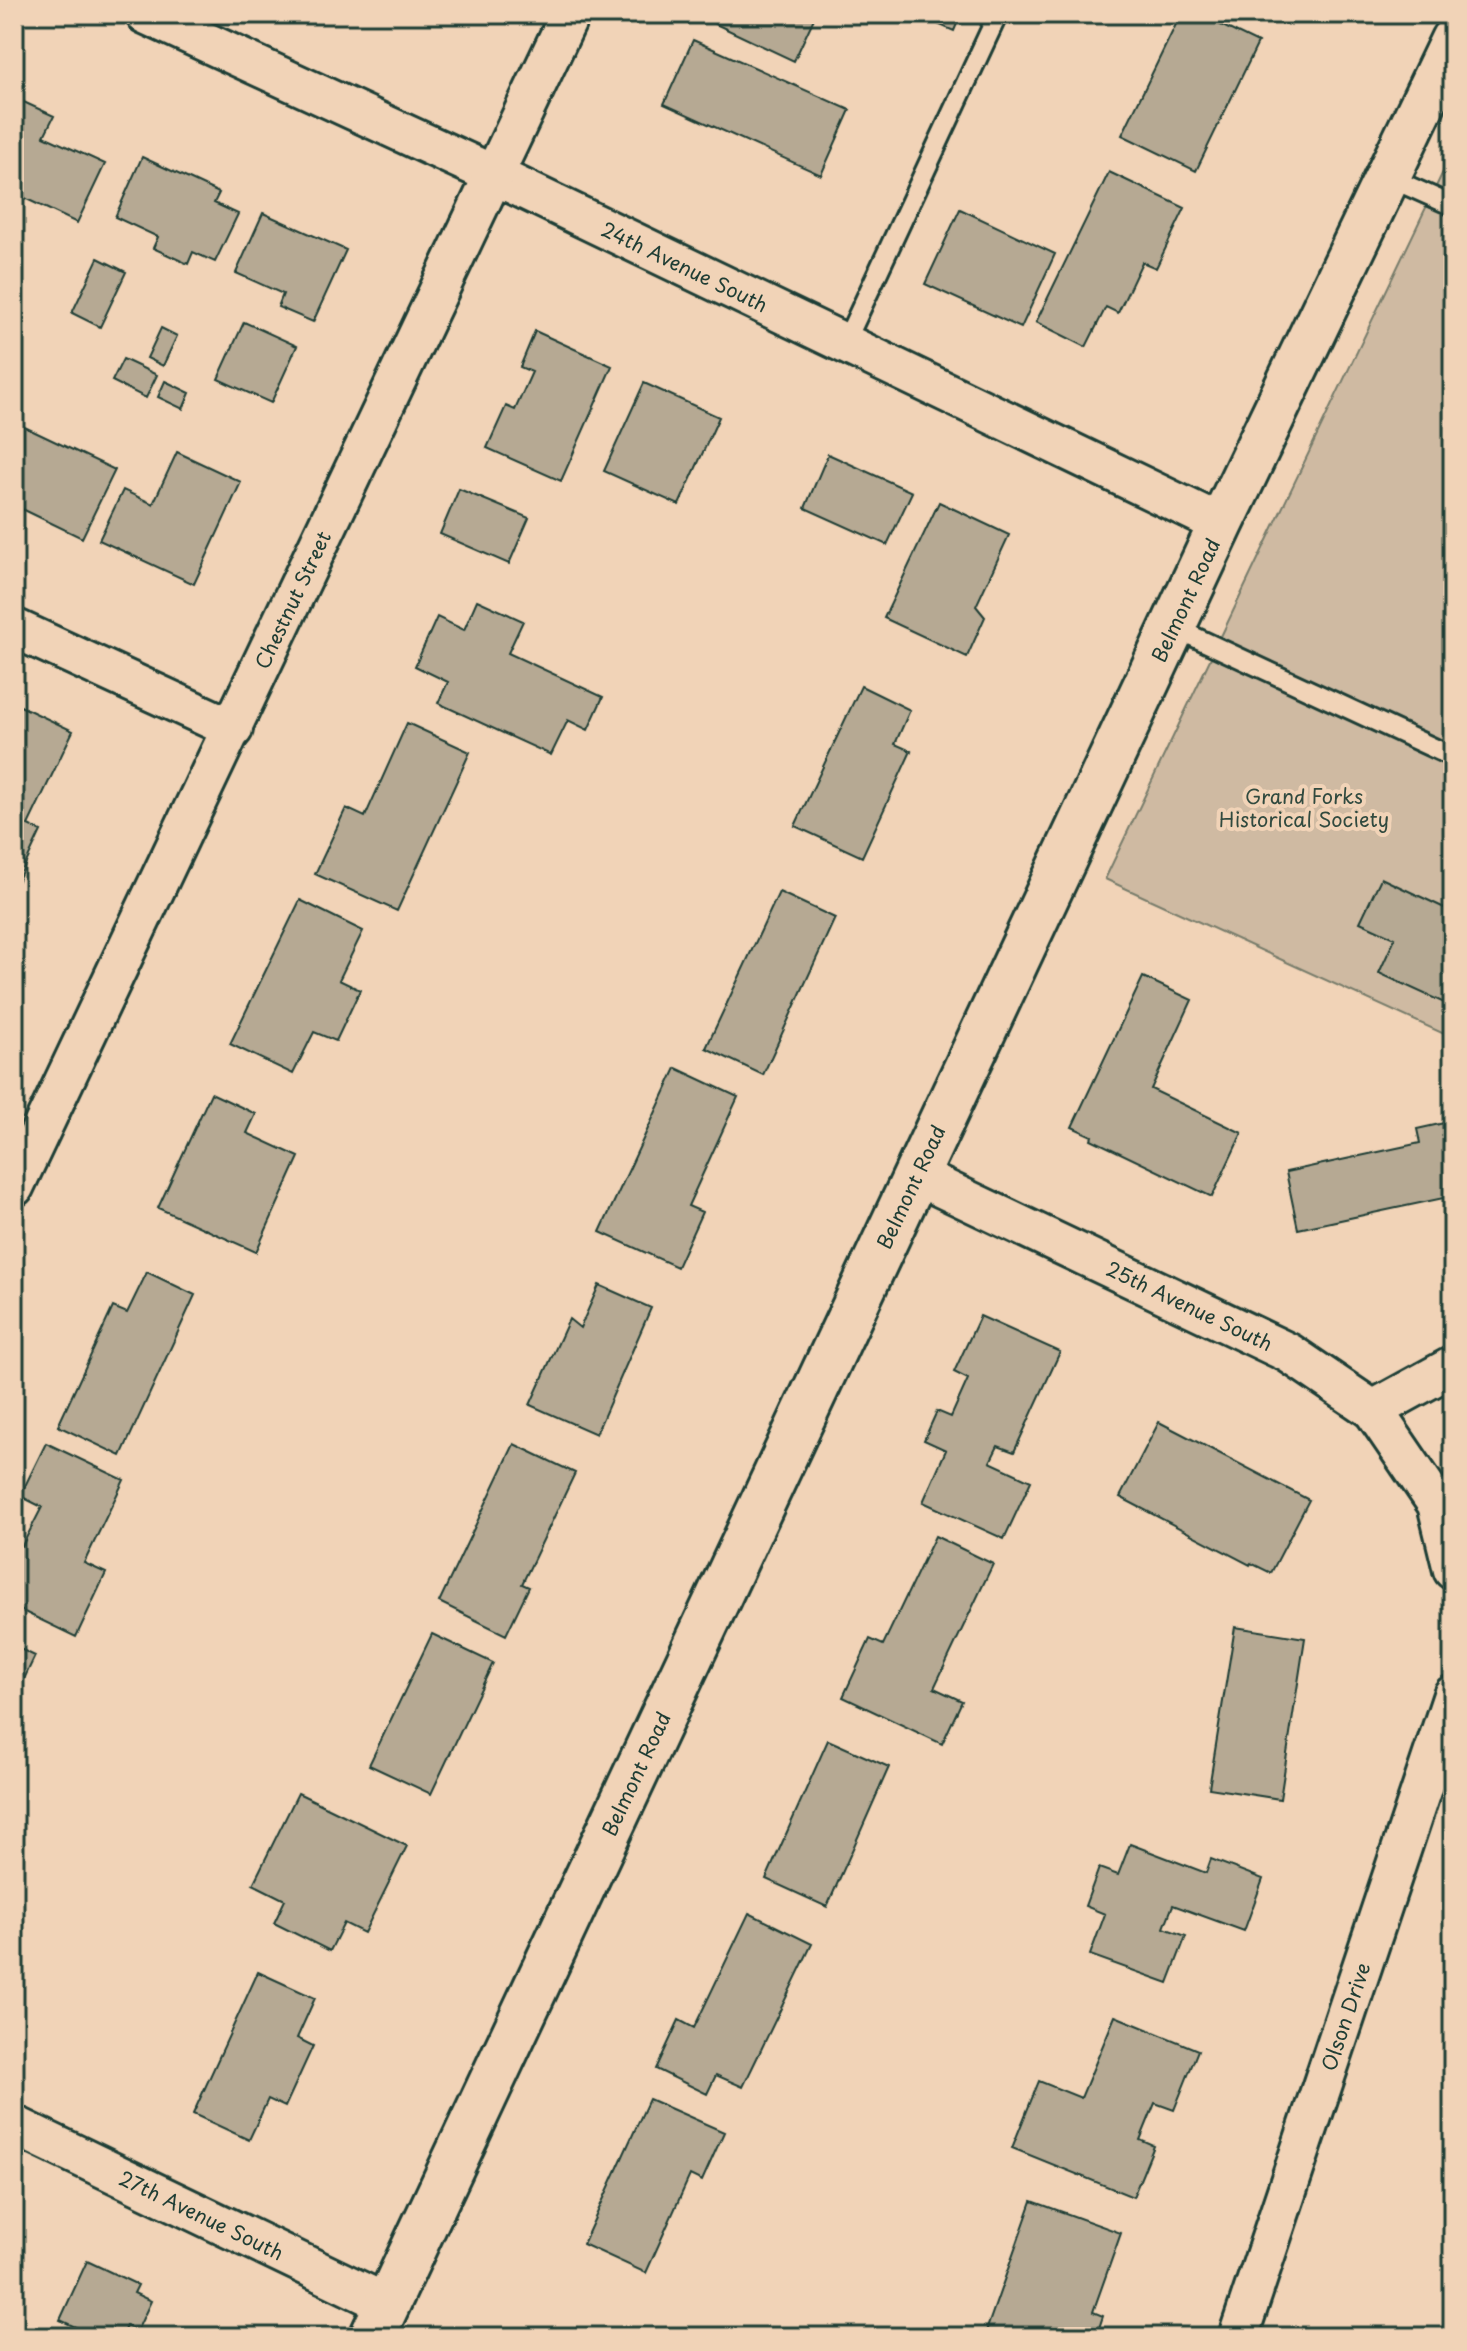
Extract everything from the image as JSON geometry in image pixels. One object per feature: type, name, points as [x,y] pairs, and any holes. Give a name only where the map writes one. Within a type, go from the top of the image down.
[{"type":"street","name":"24th Avenue South","points":[[145,14],[492,174],[1221,524]]},
{"type":"street","name":"Chestnut Street","points":[[14,1187],[570,14]]},
{"type":"street","name":"Belmont Road","points":[[380,2320],[1221,524],[1453,40]]},
{"type":"street","points":[[14,628],[233,729]]},
{"type":"street","name":"25th Avenue South","points":[[917,1176],[1289,1353],[1373,1410]]},
{"type":"street","points":[[1453,1366],[1373,1410],[1437,1504],[1453,1570]]},
{"type":"street","name":"Olson Drive","points":[[1238,2337],[1453,1695]]},
{"type":"street","name":"27th Avenue South","points":[[14,2125],[380,2320]]},
{"type":"lane","points":[[845,343],[998,14]]},
{"type":"lane","points":[[1388,177],[1453,206]]},
{"type":"lane","points":[[1173,627],[1453,757]]},
{"type":"green space","name":"Grand Forks Historical Society","points":[[1453,151],[1453,1038],[1105,879]]},
{"type":"building","points":[[708,14],[816,14],[794,61],[705,19]]},
{"type":"building","points":[[914,14],[961,14],[954,31]]},
{"type":"building","points":[[1181,14],[1198,14],[1258,43],[1196,171],[1122,135]]},
{"type":"building","points":[[693,40],[850,110],[821,175],[664,104]]},
{"type":"building","points":[[15,98],[54,116],[44,136],[105,164],[77,223],[14,193]]},
{"type":"building","points":[[142,157],[219,193],[214,203],[238,214],[215,262],[193,252],[188,264],[153,248],[158,237],[115,217]]},
{"type":"building","points":[[1109,172],[1185,208],[1156,268],[1142,262],[1118,313],[1106,307],[1086,347],[1036,322]]},
{"type":"building","points":[[960,209],[1055,254],[1021,328],[925,284]]},
{"type":"building","points":[[263,213],[346,250],[313,322],[278,307],[283,294],[236,273]]},
{"type":"building","points":[[98,258],[126,272],[100,327],[72,313]]},
{"type":"building","points":[[244,322],[297,346],[271,403],[218,379]]},
{"type":"building","points":[[161,328],[177,336],[163,366],[147,358]]},
{"type":"building","points":[[535,331],[612,366],[561,481],[487,448],[506,406],[515,410],[532,372],[520,367]]},
{"type":"building","points":[[123,359],[157,375],[146,398],[112,381]]},
{"type":"building","points":[[165,381],[190,393],[183,409],[158,397]]},
{"type":"building","points":[[644,383],[719,417],[679,505],[604,471]]},
{"type":"building","points":[[14,422],[115,470],[82,538],[14,505]]},
{"type":"building","points":[[177,452],[241,482],[194,584],[99,540],[123,490],[153,504]]},
{"type":"building","points":[[828,454],[912,492],[887,545],[805,508]]},
{"type":"building","points":[[459,489],[529,518],[509,564],[440,534]]},
{"type":"building","points":[[939,502],[1009,535],[976,606],[985,617],[967,657],[884,618]]},
{"type":"building","points":[[477,600],[523,621],[508,653],[603,697],[588,730],[568,720],[551,755],[438,703],[448,682],[415,666],[437,617],[464,630]]},
{"type":"building","points":[[861,686],[910,710],[895,744],[911,751],[862,857],[795,826]]},
{"type":"building","points":[[14,703],[73,731],[28,825],[41,831],[17,882],[14,880]]},
{"type":"building","points":[[407,723],[470,752],[397,911],[315,874],[346,808],[365,817]]},
{"type":"building","points":[[1381,878],[1453,912],[1453,1007],[1379,973],[1395,938],[1360,922]]},
{"type":"building","points":[[779,892],[835,918],[763,1075],[706,1048]]},
{"type":"building","points":[[300,900],[363,931],[339,980],[360,990],[336,1041],[314,1032],[293,1074],[230,1044]]},
{"type":"building","points":[[1143,977],[1192,1000],[1151,1089],[1242,1133],[1212,1197],[1072,1127]]},
{"type":"building","points":[[676,1068],[738,1097],[688,1206],[702,1212],[677,1267],[600,1232]]},
{"type":"building","points":[[211,1093],[256,1114],[247,1133],[299,1157],[256,1252],[158,1208]]},
{"type":"building","points":[[1453,1121],[1453,1196],[1298,1229],[1286,1172],[1420,1143],[1417,1129]]},
{"type":"building","points":[[147,1272],[195,1295],[121,1456],[58,1426],[113,1307],[127,1313]]},
{"type":"building","points":[[599,1285],[651,1308],[596,1434],[530,1405],[569,1319],[580,1328]]},
{"type":"building","points":[[980,1316],[1060,1352],[1014,1452],[998,1446],[990,1462],[1031,1481],[1004,1539],[923,1502],[946,1450],[924,1440],[937,1411],[951,1417],[968,1379],[954,1372]]},
{"type":"building","points":[[1159,1422],[1309,1500],[1271,1573],[1120,1497]]},
{"type":"building","points":[[46,1443],[124,1480],[84,1563],[106,1573],[76,1637],[14,1607],[14,1542],[22,1546],[42,1507],[20,1496]]},
{"type":"building","points":[[514,1444],[575,1473],[522,1584],[529,1587],[506,1635],[439,1602]]},
{"type":"building","points":[[935,1536],[993,1564],[934,1688],[962,1701],[942,1744],[843,1697],[870,1639],[883,1645]]},
{"type":"building","points":[[1235,1627],[1305,1638],[1280,1799],[1209,1788]]},
{"type":"building","points":[[432,1634],[493,1663],[431,1794],[369,1765]]},
{"type":"building","points":[[14,1646],[35,1656],[14,1700]]},
{"type":"building","points":[[828,1740],[889,1767],[827,1907],[766,1879]]},
{"type":"building","points":[[298,1793],[407,1846],[364,1933],[344,1923],[330,1951],[274,1923],[285,1900],[253,1884]]},
{"type":"building","points":[[1130,1844],[1206,1873],[1211,1859],[1263,1879],[1244,1931],[1173,1905],[1164,1928],[1186,1936],[1168,1983],[1090,1955],[1105,1914],[1085,1906],[1099,1868],[1118,1875]]},
{"type":"building","points":[[749,1913],[812,1944],[743,2087],[716,2075],[707,2094],[656,2069],[679,2020],[694,2028]]},
{"type":"building","points":[[258,1972],[315,1998],[297,2038],[313,2046],[285,2107],[268,2099],[249,2140],[193,2114]]},
{"type":"building","points":[[1115,2016],[1198,2050],[1174,2110],[1155,2103],[1140,2140],[1154,2146],[1133,2197],[1012,2148],[1039,2081],[1081,2098]]},
{"type":"building","points":[[649,2099],[724,2132],[702,2181],[690,2175],[646,2273],[583,2244]]},
{"type":"building","points":[[1032,2201],[1121,2233],[1093,2312],[1103,2316],[1096,2337],[984,2337]]},
{"type":"building","points":[[87,2261],[138,2285],[134,2293],[151,2301],[137,2331],[126,2326],[121,2337],[97,2337],[60,2320]]}]
